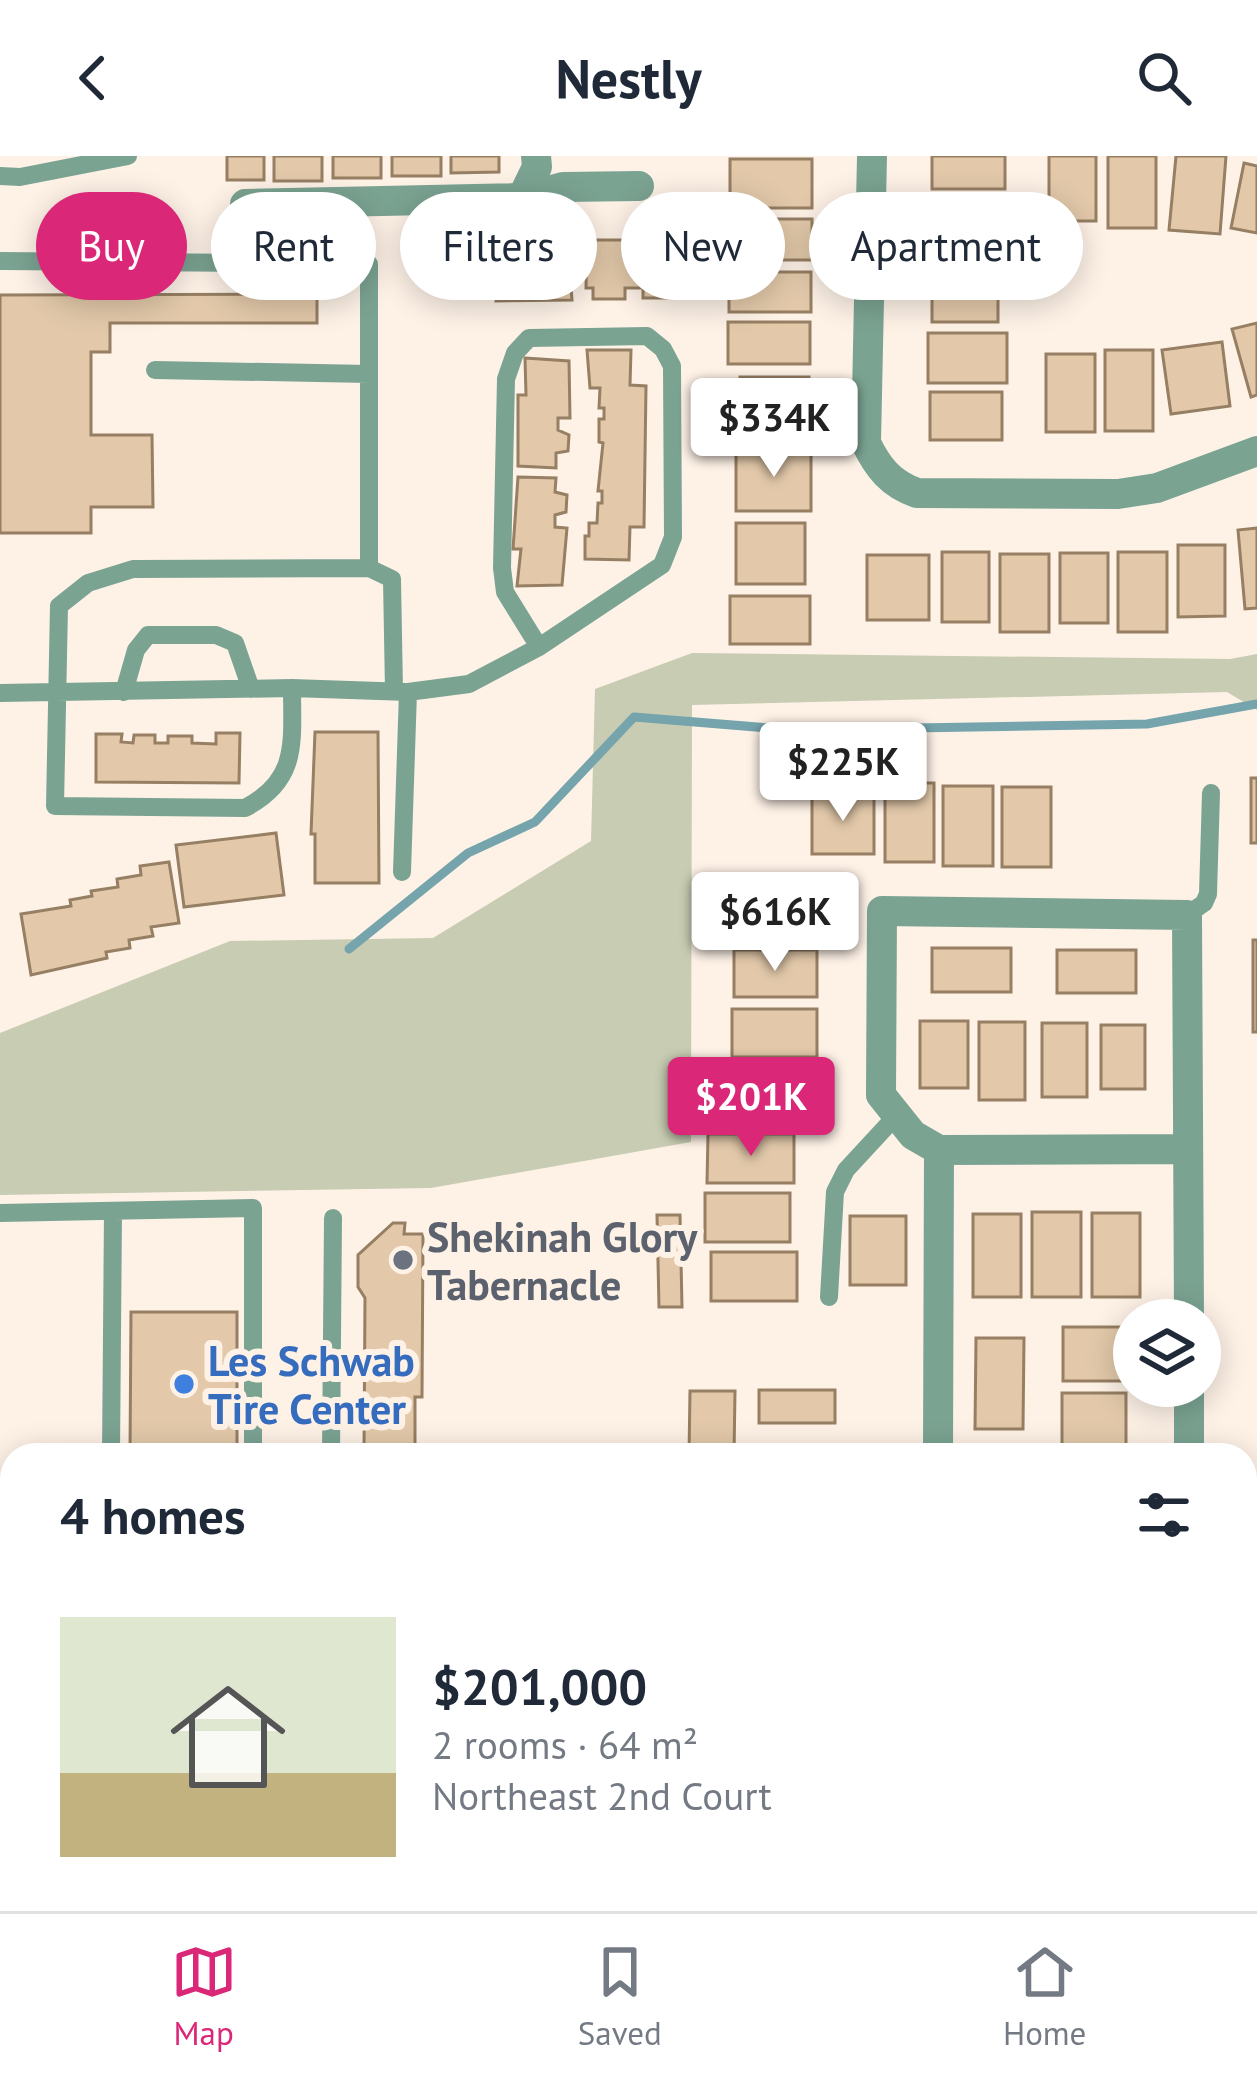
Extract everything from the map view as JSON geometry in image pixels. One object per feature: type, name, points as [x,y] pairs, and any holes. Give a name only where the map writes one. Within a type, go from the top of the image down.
[{"type":"street","points":[[525,192],[537,167],[536,156]]},
{"type":"street","points":[[872,156],[866,443],[878,468],[900,487],[917,493],[1118,494],[1156,488],[1257,451]]},
{"type":"street","points":[[544,192],[563,187],[639,187]]},
{"type":"street","points":[[1188,1149],[939,1150],[913,1136],[881,1095],[882,911],[1187,915],[1189,1299]]},
{"type":"street","points":[[938,1443],[939,1150]]},
{"type":"street","points":[[1189,1407],[1189,1443]]},
{"type":"lane","points":[[0,176],[20,177],[128,156]]},
{"type":"lane","points":[[0,260],[368,264],[369,568]]},
{"type":"lane","points":[[0,693],[292,688],[401,692],[469,684],[539,647],[662,565],[673,537],[672,366],[663,349],[647,336],[529,338],[515,353],[506,379],[502,568],[505,592],[539,647]]},
{"type":"lane","points":[[155,370],[368,374]]},
{"type":"lane","points":[[292,688],[288,765],[280,784],[245,808],[55,806],[59,606],[88,583],[133,569],[369,568],[392,579],[401,692],[402,872]]},
{"type":"lane","points":[[124,692],[136,650],[148,635],[216,635],[236,643],[251,689]]},
{"type":"lane","points":[[1187,915],[1208,894],[1211,793]]},
{"type":"lane","points":[[829,1297],[835,1192],[846,1170],[895,1117]]},
{"type":"lane","points":[[0,1214],[253,1208],[253,1443]]},
{"type":"lane","points":[[111,1443],[113,1211]]},
{"type":"lane","points":[[331,1443],[334,1217]]},
{"type":"lane","points":[[0,1728],[0,1782]]},
{"type":"green space","points":[[692,653],[1230,659],[1257,654],[1257,710],[1227,692],[692,705],[691,1142],[431,1188],[0,1195],[0,1033],[230,941],[433,938],[591,841],[595,689]]},
{"type":"building","points":[[227,156],[264,156],[264,180],[227,180]]},
{"type":"building","points":[[274,156],[322,156],[322,181],[274,181]]},
{"type":"building","points":[[333,156],[381,156],[381,178],[333,178]]},
{"type":"building","points":[[392,156],[441,156],[441,176],[392,176]]},
{"type":"building","points":[[451,156],[499,156],[499,172],[451,173]]},
{"type":"building","points":[[932,156],[1005,156],[1005,189],[932,189]]},
{"type":"building","points":[[1049,156],[1096,156],[1096,221],[1083,221],[1083,192],[1049,192]]},
{"type":"building","points":[[1108,156],[1156,156],[1156,228],[1108,228]]},
{"type":"building","points":[[1176,156],[1226,156],[1220,234],[1169,230]]},
{"type":"building","points":[[730,159],[812,159],[809,208],[785,208],[785,192],[730,192]]},
{"type":"building","points":[[1244,163],[1257,166],[1257,233],[1231,228]]},
{"type":"building","points":[[785,219],[809,219],[809,260],[785,260]]},
{"type":"building","points":[[597,240],[621,240],[621,299],[597,299]]},
{"type":"building","points":[[785,272],[809,272],[811,312],[729,312],[729,300],[785,300]]},
{"type":"building","points":[[187,294],[211,294],[211,300],[317,300],[317,323],[110,323],[110,352],[91,352],[91,435],[152,435],[153,507],[91,507],[91,533],[0,533],[0,295],[36,295],[36,300],[187,300]]},
{"type":"building","points":[[932,300],[998,300],[998,322],[932,322]]},
{"type":"building","points":[[728,322],[810,322],[810,364],[728,364]]},
{"type":"building","points":[[1257,323],[1257,395],[1251,397],[1232,329]]},
{"type":"building","points":[[928,333],[1007,333],[1007,383],[928,383]]},
{"type":"building","points":[[1222,342],[1230,406],[1171,414],[1162,350]]},
{"type":"building","points":[[587,350],[631,350],[630,385],[646,386],[644,527],[630,527],[629,560],[585,559],[585,536],[589,536],[589,523],[597,523],[598,503],[602,503],[599,419],[604,419],[600,388],[590,388]]},
{"type":"building","points":[[1105,350],[1153,350],[1153,431],[1105,431]]},
{"type":"building","points":[[1046,354],[1095,354],[1095,432],[1046,432]]},
{"type":"building","points":[[525,358],[569,361],[570,418],[558,418],[558,430],[569,435],[568,451],[556,453],[556,468],[518,466],[518,395],[526,395]]},
{"type":"building","points":[[740,377],[809,377],[809,436],[740,436]]},
{"type":"building","points":[[930,392],[1002,392],[1002,440],[930,440]]},
{"type":"building","points":[[736,448],[811,448],[811,511],[736,511]]},
{"type":"building","points":[[518,477],[556,478],[555,492],[567,495],[566,512],[555,515],[555,527],[567,528],[562,585],[517,586],[521,549],[513,549]]},
{"type":"building","points":[[736,523],[805,523],[805,584],[736,584]]},
{"type":"building","points":[[1257,528],[1257,608],[1245,609],[1238,530]]},
{"type":"building","points":[[1178,545],[1225,545],[1225,616],[1178,617]]},
{"type":"building","points":[[942,552],[989,552],[989,622],[942,622]]},
{"type":"building","points":[[1118,552],[1167,552],[1167,632],[1118,632]]},
{"type":"building","points":[[1060,553],[1108,553],[1108,623],[1060,623]]},
{"type":"building","points":[[1000,554],[1049,554],[1049,632],[1000,632]]},
{"type":"building","points":[[867,555],[929,555],[929,620],[867,620]]},
{"type":"building","points":[[730,596],[810,596],[810,644],[730,644]]},
{"type":"building","points":[[315,732],[378,732],[379,883],[315,883],[315,834],[311,834]]},
{"type":"building","points":[[216,733],[240,733],[239,783],[96,782],[96,734],[122,734],[121,742],[133,743],[134,735],[155,735],[155,743],[168,743],[168,736],[192,736],[192,743],[216,744]]},
{"type":"building","points":[[1251,778],[1257,778],[1257,843],[1251,843]]},
{"type":"building","points":[[885,783],[934,783],[934,862],[885,862]]},
{"type":"building","points":[[943,786],[993,786],[993,866],[943,866]]},
{"type":"building","points":[[1002,787],[1051,787],[1051,867],[1002,867]]},
{"type":"building","points":[[812,795],[874,795],[874,854],[812,854]]},
{"type":"building","points":[[276,833],[284,895],[184,907],[176,845]]},
{"type":"building","points":[[169,862],[179,923],[151,927],[153,936],[129,940],[130,948],[106,952],[107,958],[31,975],[21,914],[71,906],[70,900],[92,896],[91,891],[118,887],[117,879],[141,875],[140,866]]},
{"type":"building","points":[[756,877],[819,877],[819,939],[756,939]]},
{"type":"building","points":[[1253,940],[1257,940],[1257,1032],[1253,1032]]},
{"type":"building","points":[[932,948],[1011,948],[1011,992],[932,992]]},
{"type":"building","points":[[734,950],[817,950],[817,997],[734,997]]},
{"type":"building","points":[[1057,950],[1136,950],[1136,993],[1057,993]]},
{"type":"building","points":[[732,1009],[817,1009],[817,1057],[732,1057]]},
{"type":"building","points":[[920,1021],[968,1021],[968,1088],[920,1088]]},
{"type":"building","points":[[979,1022],[1025,1022],[1025,1100],[979,1100]]},
{"type":"building","points":[[1042,1023],[1087,1023],[1087,1097],[1042,1097]]},
{"type":"building","points":[[1101,1025],[1145,1025],[1145,1089],[1101,1089]]},
{"type":"building","points":[[716,1076],[802,1076],[802,1122],[716,1122]]},
{"type":"building","points":[[708,1134],[794,1134],[794,1183],[707,1183]]},
{"type":"building","points":[[705,1193],[790,1193],[790,1242],[705,1242]]},
{"type":"building","points":[[1032,1212],[1081,1212],[1081,1297],[1032,1297]]},
{"type":"building","points":[[1092,1213],[1140,1213],[1140,1297],[1092,1297]]},
{"type":"building","points":[[973,1214],[1021,1214],[1021,1297],[973,1297]]},
{"type":"building","points":[[657,1215],[680,1215],[682,1307],[659,1307]]},
{"type":"building","points":[[850,1216],[906,1216],[906,1285],[850,1285]]},
{"type":"building","points":[[393,1223],[405,1223],[404,1234],[423,1234],[422,1397],[415,1397],[415,1443],[364,1443],[365,1298],[358,1287],[358,1255]]},
{"type":"building","points":[[711,1252],[797,1252],[797,1301],[711,1301]]},
{"type":"building","name":"Les Schwab Tire Center","points":[[131,1312],[237,1312],[237,1443],[130,1443]]},
{"type":"building","points":[[1063,1327],[1113,1327],[1113,1381],[1063,1381]]},
{"type":"building","points":[[976,1338],[1024,1338],[1023,1429],[975,1429]]},
{"type":"building","points":[[759,1390],[835,1390],[835,1423],[759,1423]]},
{"type":"building","points":[[690,1391],[735,1391],[734,1443],[689,1443]]},
{"type":"building","points":[[1062,1393],[1113,1393],[1113,1407],[1126,1407],[1126,1443],[1062,1443]]},
{"type":"waterway","points":[[349,949],[468,853],[535,822],[634,717],[793,730],[1147,724],[1257,704]]},
{"type":"place","name":"Shekinah Glory Tabernacle","points":[[403,1260]]},
{"type":"place","name":"Les Schwab Tire Center","points":[[184,1384]]}]
